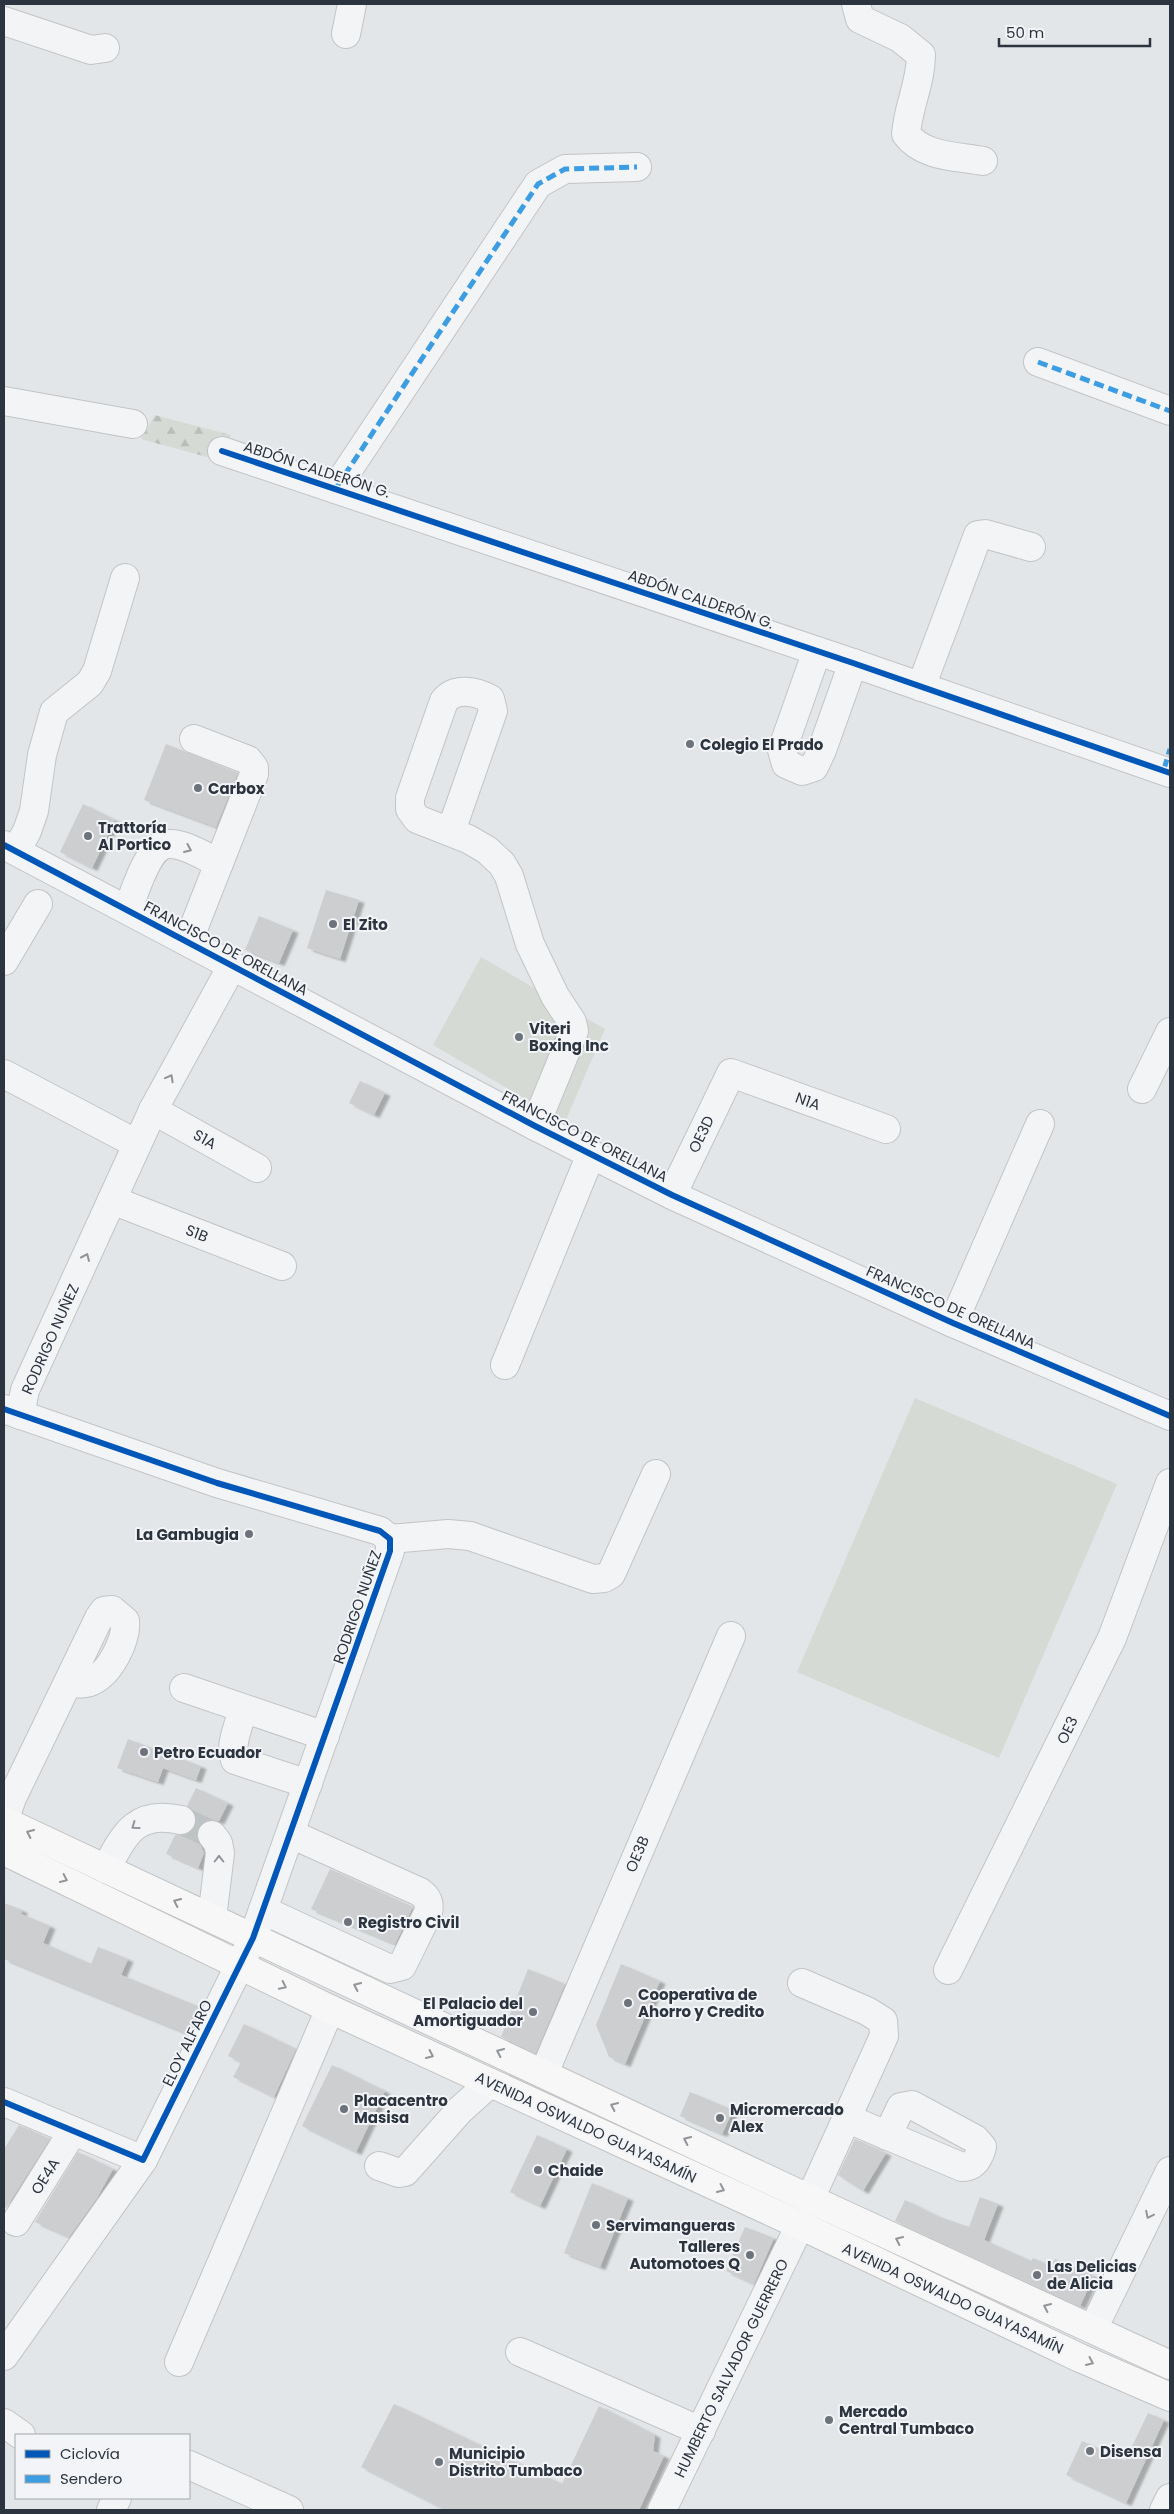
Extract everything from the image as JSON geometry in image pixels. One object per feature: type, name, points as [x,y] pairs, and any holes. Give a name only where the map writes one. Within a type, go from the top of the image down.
[{"type":"main road","name":"AVENIDA OSWALDO GUAYASAMÍN","points":[[4,1821],[810,2199],[1170,2364]]},
{"type":"main road","name":"AVENIDA OSWALDO GUAYASAMÍN","points":[[7,1859],[239,1964],[330,2009],[800,2225],[1080,2358],[1170,2397]]},
{"type":"street","points":[[8,4],[4,21],[90,50],[105,48]]},
{"type":"street","points":[[346,34],[352,4]]},
{"type":"street","points":[[856,4],[860,19],[900,38],[921,55],[921,66],[907,112],[906,134],[913,144],[924,150],[983,161]]},
{"type":"street","points":[[336,488],[538,184],[565,169],[637,167]]},
{"type":"street","points":[[1038,362],[1170,411]]},
{"type":"street","points":[[4,401],[133,424]]},
{"type":"street","name":"ABDÓN CALDERÓN G.","points":[[222,451],[922,687],[1168,764]]},
{"type":"street","points":[[922,687],[978,534],[985,534],[1030,546]]},
{"type":"street","points":[[10,848],[27,831],[34,811],[42,755],[54,712],[90,683],[97,671],[125,578]]},
{"type":"street","points":[[817,651],[782,750],[786,764],[802,771],[814,767],[822,750],[853,663]]},
{"type":"street","points":[[452,832],[493,711],[490,699],[462,692],[450,694],[444,701],[410,798],[410,809],[418,820],[452,832],[487,850],[502,864],[509,876],[530,944],[555,996],[572,1022],[574,1031],[535,1126]]},
{"type":"street","points":[[188,942],[254,774],[254,768],[248,760],[194,739]]},
{"type":"street","points":[[128,909],[148,860],[154,850],[160,846],[169,844],[182,846],[219,863]]},
{"type":"street","name":"FRANCISCO DE ORELLANA","points":[[10,848],[535,1126],[672,1195],[953,1323],[1170,1416]]},
{"type":"street","points":[[4,961],[38,904]]},
{"type":"street","name":"RODRIGO NUÑEZ","points":[[232,966],[152,1110],[25,1390],[12,1412],[217,1483],[380,1531],[390,1539],[390,1552],[253,1938]]},
{"type":"street","points":[[1142,1089],[1170,1032]]},
{"type":"street","name":"N1A","points":[[730,1073],[886,1130]]},
{"type":"street","name":"OE3D","points":[[672,1195],[730,1073]]},
{"type":"street","points":[[4,1074],[137,1144]]},
{"type":"street","name":"S1A","points":[[152,1110],[257,1168]]},
{"type":"street","points":[[953,1323],[1040,1124]]},
{"type":"street","points":[[505,1365],[591,1154]]},
{"type":"street","name":"S1B","points":[[112,1200],[282,1266]]},
{"type":"street","points":[[390,1539],[448,1534],[470,1536],[593,1578],[604,1578],[611,1574],[656,1474]]},
{"type":"street","name":"OE3","points":[[948,1970],[1112,1638],[1170,1483]]},
{"type":"street","name":"OE3B","points":[[544,2073],[731,1636]]},
{"type":"street","points":[[4,1821],[16,1789],[69,1683]]},
{"type":"street","points":[[184,1688],[243,1710],[324,1736]]},
{"type":"street","points":[[243,1710],[233,1745],[232,1753],[235,1760],[308,1784]]},
{"type":"street","points":[[106,1869],[130,1829],[145,1819],[165,1817],[181,1820]]},
{"type":"street","points":[[263,1910],[390,1969],[402,1966],[428,1913],[429,1905],[427,1898],[420,1892],[290,1834]]},
{"type":"street","points":[[212,1835],[218,1843],[220,1854],[212,1918]]},
{"type":"street","name":"ELOY ALFARO","points":[[4,2356],[143,2160],[253,1938]]},
{"type":"street","points":[[802,1983],[867,2011],[883,2021],[884,2036],[810,2199]]},
{"type":"street","points":[[179,2362],[330,2009]]},
{"type":"street","points":[[379,2166],[399,2174],[405,2172],[460,2110],[490,2083]]},
{"type":"street","points":[[4,2102],[143,2160]]},
{"type":"street","points":[[846,2118],[888,2136]]},
{"type":"street","name":"OE4A","points":[[16,2222],[73,2131]]},
{"type":"street","points":[[1094,2329],[1170,2171]]},
{"type":"street","name":"HUMBERTO SALVADOR GUERRERO","points":[[662,2510],[800,2225]]},
{"type":"street","points":[[520,2352],[701,2431]]},
{"type":"street","points":[[4,2423],[20,2434]]},
{"type":"street","points":[[190,2465],[289,2510]]},
{"type":"street","points":[[1164,2510],[1170,2498]]},
{"type":"green space","points":[[155,415],[231,435],[218,460],[141,439]]},
{"type":"green space","name":"Viteri Boxing Inc","points":[[481,957],[605,1029],[565,1122],[433,1045]]},
{"type":"green space","points":[[915,1398],[1117,1484],[999,1758],[797,1672]]},
{"type":"building","name":"Carbox","points":[[166,744],[238,773],[216,827],[144,800]]},
{"type":"building","name":"Trattoría Al Portico","points":[[83,804],[115,820],[92,868],[60,852]]},
{"type":"building","name":"El Zito","points":[[326,890],[359,900],[340,959],[307,948]]},
{"type":"building","points":[[259,916],[293,930],[279,963],[245,950]]},
{"type":"building","points":[[360,1081],[385,1093],[374,1115],[349,1103]]},
{"type":"building","name":"Petro Ecuador","points":[[128,1739],[201,1766],[196,1780],[163,1768],[158,1782],[117,1768]]},
{"type":"building","name":"Petro Ecuador","points":[[196,1788],[228,1803],[219,1821],[210,1820],[202,1823],[198,1828],[197,1837],[204,1853],[198,1868],[166,1854],[175,1835],[186,1835],[194,1829],[196,1815],[187,1806]]},
{"type":"building","points":[[330,1869],[413,1907],[395,1944],[311,1909]]},
{"type":"building","points":[[4,1903],[22,1910],[21,1914],[50,1926],[43,1943],[91,1964],[98,1947],[128,1959],[121,1975],[200,2007],[188,2034],[4,1959]]},
{"type":"building","name":"Cooperativa de Ahorro y Credito","points":[[621,1964],[660,1981],[625,2064],[609,2057],[596,2025]]},
{"type":"building","name":"El Palacio del Amortiguador","points":[[528,1969],[565,1984],[536,2053],[501,2037]]},
{"type":"building","points":[[244,2024],[296,2049],[274,2097],[233,2077],[241,2062],[228,2056]]},
{"type":"building","name":"Placacentro Masisa","points":[[332,2065],[385,2091],[356,2152],[302,2126]]},
{"type":"building","points":[[690,2092],[733,2110],[722,2134],[680,2116]]},
{"type":"building","points":[[19,2125],[50,2139],[6,2208],[4,2207],[4,2149]]},
{"type":"building","name":"Chaide","points":[[537,2135],[567,2149],[540,2206],[510,2192]]},
{"type":"building","points":[[855,2139],[886,2153],[863,2191],[838,2175]]},
{"type":"building","points":[[78,2152],[113,2169],[97,2198],[69,2237],[35,2222]]},
{"type":"building","name":"Servimangueras","points":[[592,2183],[628,2198],[600,2267],[564,2253]]},
{"type":"building","points":[[980,2197],[998,2204],[984,2240],[1031,2261],[1033,2258],[1051,2266],[1055,2259],[1094,2276],[1080,2306],[895,2221],[905,2200],[937,2216],[969,2227]]},
{"type":"building","name":"Talleres Automotoes Q","points":[[745,2227],[774,2238],[754,2284],[726,2271]]},
{"type":"building","name":"Municipio Distrito Tumbaco","points":[[394,2404],[562,2484],[599,2406],[655,2435],[653,2451],[664,2456],[639,2510],[446,2510],[361,2467]]},
{"type":"building","name":"Disensa","points":[[1148,2413],[1164,2420],[1126,2503],[1066,2475],[1082,2441],[1125,2461]]},
{"type":"tunnel","points":[[181,1820],[212,1835]]},
{"type":"marked path","points":[[336,488],[538,184],[565,169],[637,167]]},
{"type":"marked path","points":[[1038,362],[1170,411]]},
{"type":"marked path","points":[[1164,769],[1170,749]]},
{"type":"cycle path","points":[[222,451],[853,663],[1170,773]]},
{"type":"cycle path","points":[[4,845],[535,1126],[672,1195],[953,1323],[1170,1416]]},
{"type":"cycle path","points":[[4,1409],[217,1483],[380,1531],[390,1539],[390,1551],[253,1938],[143,2160],[4,2102]]},
{"type":"place","name":"Colegio El Prado","points":[[690,744]]},
{"type":"place","name":"Carbox","points":[[198,788]]},
{"type":"place","name":"Trattoría Al Portico","points":[[88,836]]},
{"type":"place","name":"El Zito","points":[[333,924]]},
{"type":"place","name":"Viteri Boxing Inc","points":[[519,1037]]},
{"type":"place","name":"La Gambugia","points":[[249,1534]]},
{"type":"place","name":"Petro Ecuador","points":[[144,1752]]},
{"type":"place","name":"Registro Civil","points":[[348,1922]]},
{"type":"place","name":"Cooperativa de Ahorro y Credito","points":[[628,2003]]},
{"type":"place","name":"El Palacio del Amortiguador","points":[[533,2012]]},
{"type":"place","name":"Placacentro Masisa","points":[[344,2109]]},
{"type":"place","name":"Micromercado Alex","points":[[720,2118]]},
{"type":"place","name":"Chaide","points":[[538,2170]]},
{"type":"place","name":"Servimangueras","points":[[596,2225]]},
{"type":"place","name":"Talleres Automotoes Q","points":[[750,2255]]},
{"type":"place","name":"Las Delicias de Alicia","points":[[1037,2275]]},
{"type":"place","name":"Mercado Central Tumbaco","points":[[829,2420]]},
{"type":"place","name":"Disensa","points":[[1090,2451]]},
{"type":"place","name":"Municipio Distrito Tumbaco","points":[[439,2462]]}]
